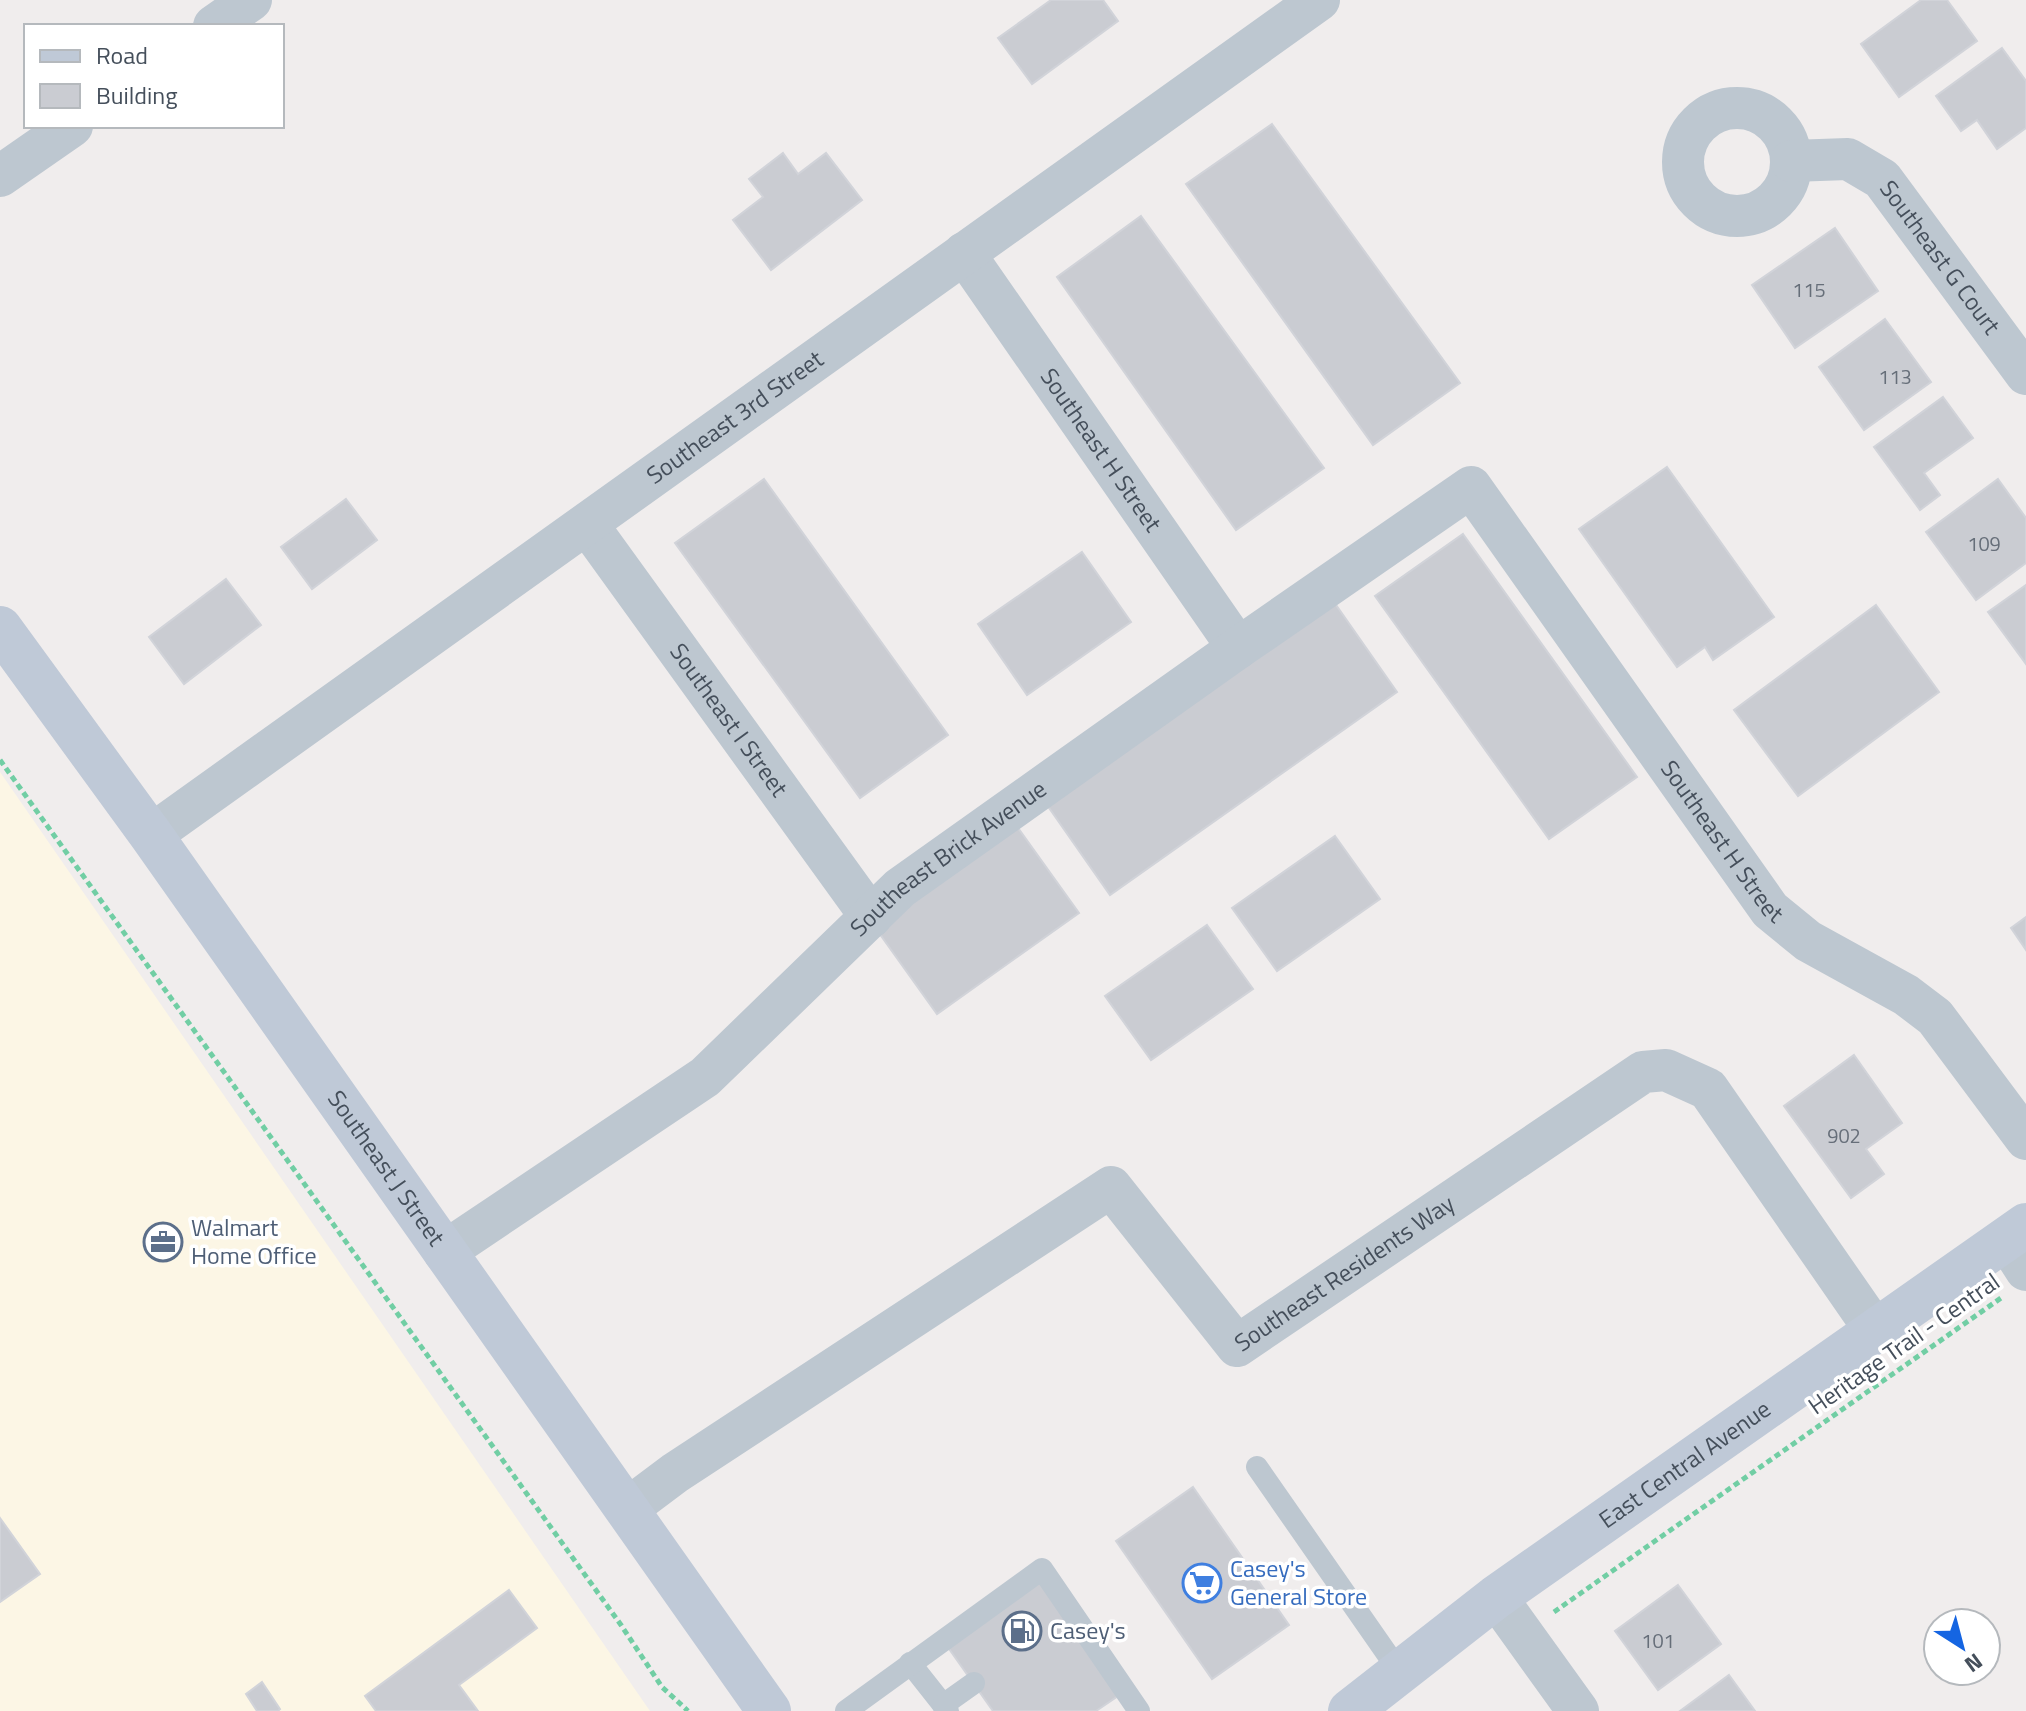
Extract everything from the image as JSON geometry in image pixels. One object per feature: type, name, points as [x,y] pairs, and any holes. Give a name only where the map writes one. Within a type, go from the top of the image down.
[{"type":"main road","name":"Southeast J Street","points":[[0,628],[151,835],[765,1708]]},
{"type":"main road","name":"East Central Avenue","points":[[1350,1711],[1496,1597],[1875,1330],[2016,1257]]},
{"type":"street","points":[[217,24],[251,0]]},
{"type":"street","name":"Southeast 3rd Street","points":[[151,835],[1319,0]]},
{"type":"street","points":[[0,176],[69,128]]},
{"type":"street","name":"Southeast G Court","points":[[1791,161],[1848,159],[1882,179],[2026,374]]},
{"type":"street","name":"Southeast H Street","points":[[964,253],[1238,648]]},
{"type":"street","name":"Southeast H Street","points":[[1471,487],[1770,910],[1808,941],[1906,995],[1935,1017],[2026,1139]]},
{"type":"street","name":"Southeast Brick Avenue","points":[[444,1252],[705,1077],[900,888],[1471,487]]},
{"type":"street","name":"Southeast I Street","points":[[587,524],[871,917]]},
{"type":"street","name":"Southeast Residents Way","points":[[627,1509],[675,1473],[1111,1187],[1237,1346],[1643,1072],[1666,1070],[1708,1089],[1875,1330]]},
{"type":"street","points":[[1496,1597],[1578,1711]]},
{"type":"lane","points":[[1257,1467],[1399,1671]]},
{"type":"lane","points":[[846,1711],[1042,1569],[1068,1614],[1133,1709]]},
{"type":"lane","points":[[910,1663],[945,1708],[974,1683]]},
{"type":"path","points":[[0,760],[621,1625],[662,1687],[688,1711]]},
{"type":"path","name":"Heritage Trail - Central","points":[[1522,1633],[2016,1257]]},
{"type":"shaded area","name":"Walmart Home Office","points":[[0,772],[650,1711],[0,1711]]},
{"type":"building","points":[[1051,0],[1103,0],[1118,21],[1032,84],[998,38]]},
{"type":"building","points":[[1921,0],[1947,0],[1977,41],[1899,97],[1861,44]]},
{"type":"building","points":[[2002,48],[2026,81],[2026,128],[1997,149],[1977,120],[1961,131],[1936,96]]},
{"type":"building","points":[[1272,124],[1460,383],[1373,445],[1186,184]]},
{"type":"building","points":[[783,153],[798,174],[826,153],[862,200],[771,270],[733,220],[763,197],[749,179]]},
{"type":"building","points":[[1141,216],[1324,468],[1236,530],[1057,277]]},
{"type":"building","points":[[1835,228],[1878,291],[1795,348],[1752,285]]},
{"type":"building","points":[[1885,319],[1931,382],[1864,430],[1819,367]]},
{"type":"building","points":[[1943,397],[1973,438],[1924,473],[1940,495],[1920,510],[1874,447]]},
{"type":"building","points":[[1667,467],[1774,617],[1713,660],[1705,647],[1677,667],[1579,529]]},
{"type":"building","points":[[764,479],[948,735],[860,798],[675,543]]},
{"type":"building","points":[[1998,479],[2026,518],[2026,563],[1976,600],[1926,532]]},
{"type":"building","points":[[346,499],[377,540],[312,589],[281,547]]},
{"type":"building","points":[[1463,534],[1637,777],[1549,839],[1375,596]]},
{"type":"building","points":[[1082,552],[1131,622],[1027,695],[978,624]]},
{"type":"building","points":[[226,579],[261,625],[184,684],[149,637]]},
{"type":"building","points":[[2026,585],[2026,664],[1988,612]]},
{"type":"building","points":[[1334,602],[1397,692],[1110,895],[1047,805]]},
{"type":"building","points":[[1876,605],[1939,692],[1798,796],[1734,710]]},
{"type":"building","points":[[1016,825],[1079,913],[937,1014],[874,926]]},
{"type":"building","points":[[1335,836],[1380,899],[1277,971],[1232,908]]},
{"type":"building","points":[[2026,917],[2026,950],[2011,928]]},
{"type":"building","points":[[1207,925],[1253,989],[1151,1060],[1105,996]]},
{"type":"building","points":[[1854,1055],[1902,1123],[1866,1149],[1884,1174],[1851,1198],[1784,1106]]},
{"type":"building","name":"Casey's General Store","points":[[1193,1487],[1289,1625],[1212,1679],[1116,1541]]},
{"type":"building","points":[[0,1518],[40,1574],[0,1602]]},
{"type":"building","name":"Casey's","points":[[1040,1580],[1121,1694],[1096,1711],[993,1711],[947,1646]]},
{"type":"building","points":[[1678,1585],[1721,1644],[1658,1690],[1615,1631]]},
{"type":"building","points":[[509,1590],[537,1628],[459,1685],[478,1711],[376,1711],[365,1696]]},
{"type":"building","points":[[1729,1675],[1755,1711],[1680,1711]]},
{"type":"building","points":[[262,1682],[280,1709],[278,1711],[257,1711],[246,1694]]},
{"type":"place","name":"Walmart Home Office","points":[[163,1242]]},
{"type":"place","name":"Casey's General Store","points":[[1202,1583]]},
{"type":"place","name":"Casey's","points":[[1022,1631]]}]
